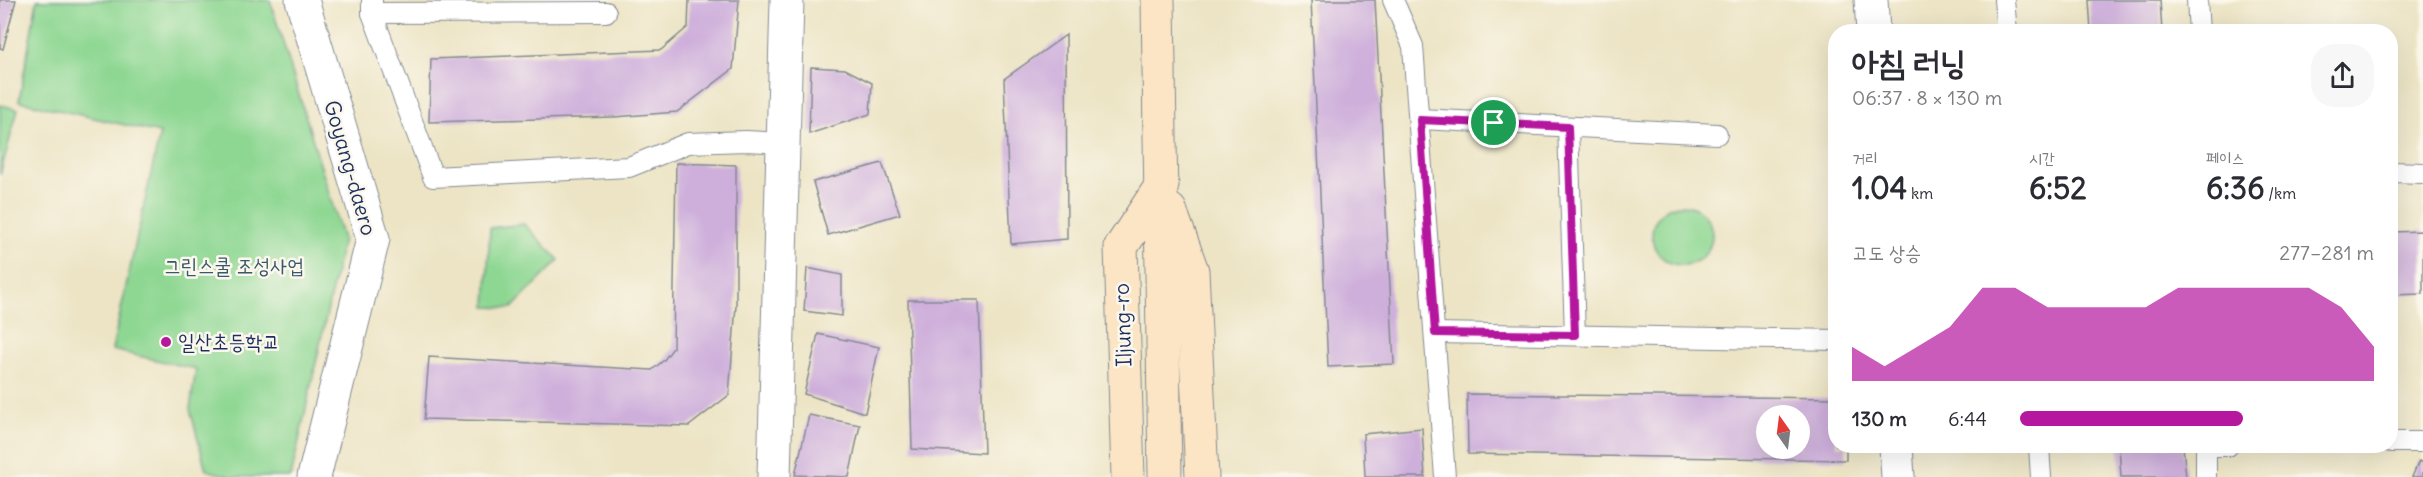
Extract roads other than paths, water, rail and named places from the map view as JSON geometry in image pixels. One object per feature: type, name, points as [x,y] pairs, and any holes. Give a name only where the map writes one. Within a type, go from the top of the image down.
[{"type":"street","name":"Goyang-daero","points":[[302,0],[373,239],[314,477]]},
{"type":"street","points":[[774,477],[787,0]]},
{"type":"street","name":"Iljung-ro","points":[[1158,0],[1164,477]]},
{"type":"street","points":[[1871,0],[1872,24]]},
{"type":"street","name":"Iljung-ro","points":[[1128,477],[1121,247],[1162,185]]},
{"type":"street","name":"Iljung-ro","points":[[1162,185],[1192,271],[1202,477]]},
{"type":"street","points":[[1896,453],[1898,477]]},
{"type":"lane","points":[[1393,0],[1413,46],[1445,477]]},
{"type":"lane","points":[[2004,0],[2006,24]]},
{"type":"lane","points":[[2197,0],[2198,24]]},
{"type":"lane","points":[[606,12],[372,7],[433,177],[629,167],[688,143],[746,141],[783,143]]},
{"type":"lane","points":[[1420,120],[1717,134]]},
{"type":"lane","points":[[1568,127],[1575,335]]},
{"type":"lane","points":[[2398,172],[2423,173]]},
{"type":"lane","points":[[1435,333],[1828,340]]},
{"type":"lane","points":[[2398,442],[2423,442]]},
{"type":"lane","points":[[2039,453],[2041,477]]},
{"type":"lane","points":[[2206,453],[2206,477]]},
{"type":"place","name":"일산초등학교","points":[[166,342]]},
{"type":"park label","name":"그린스쿨 조성사업","points":[[234,266]]}]
